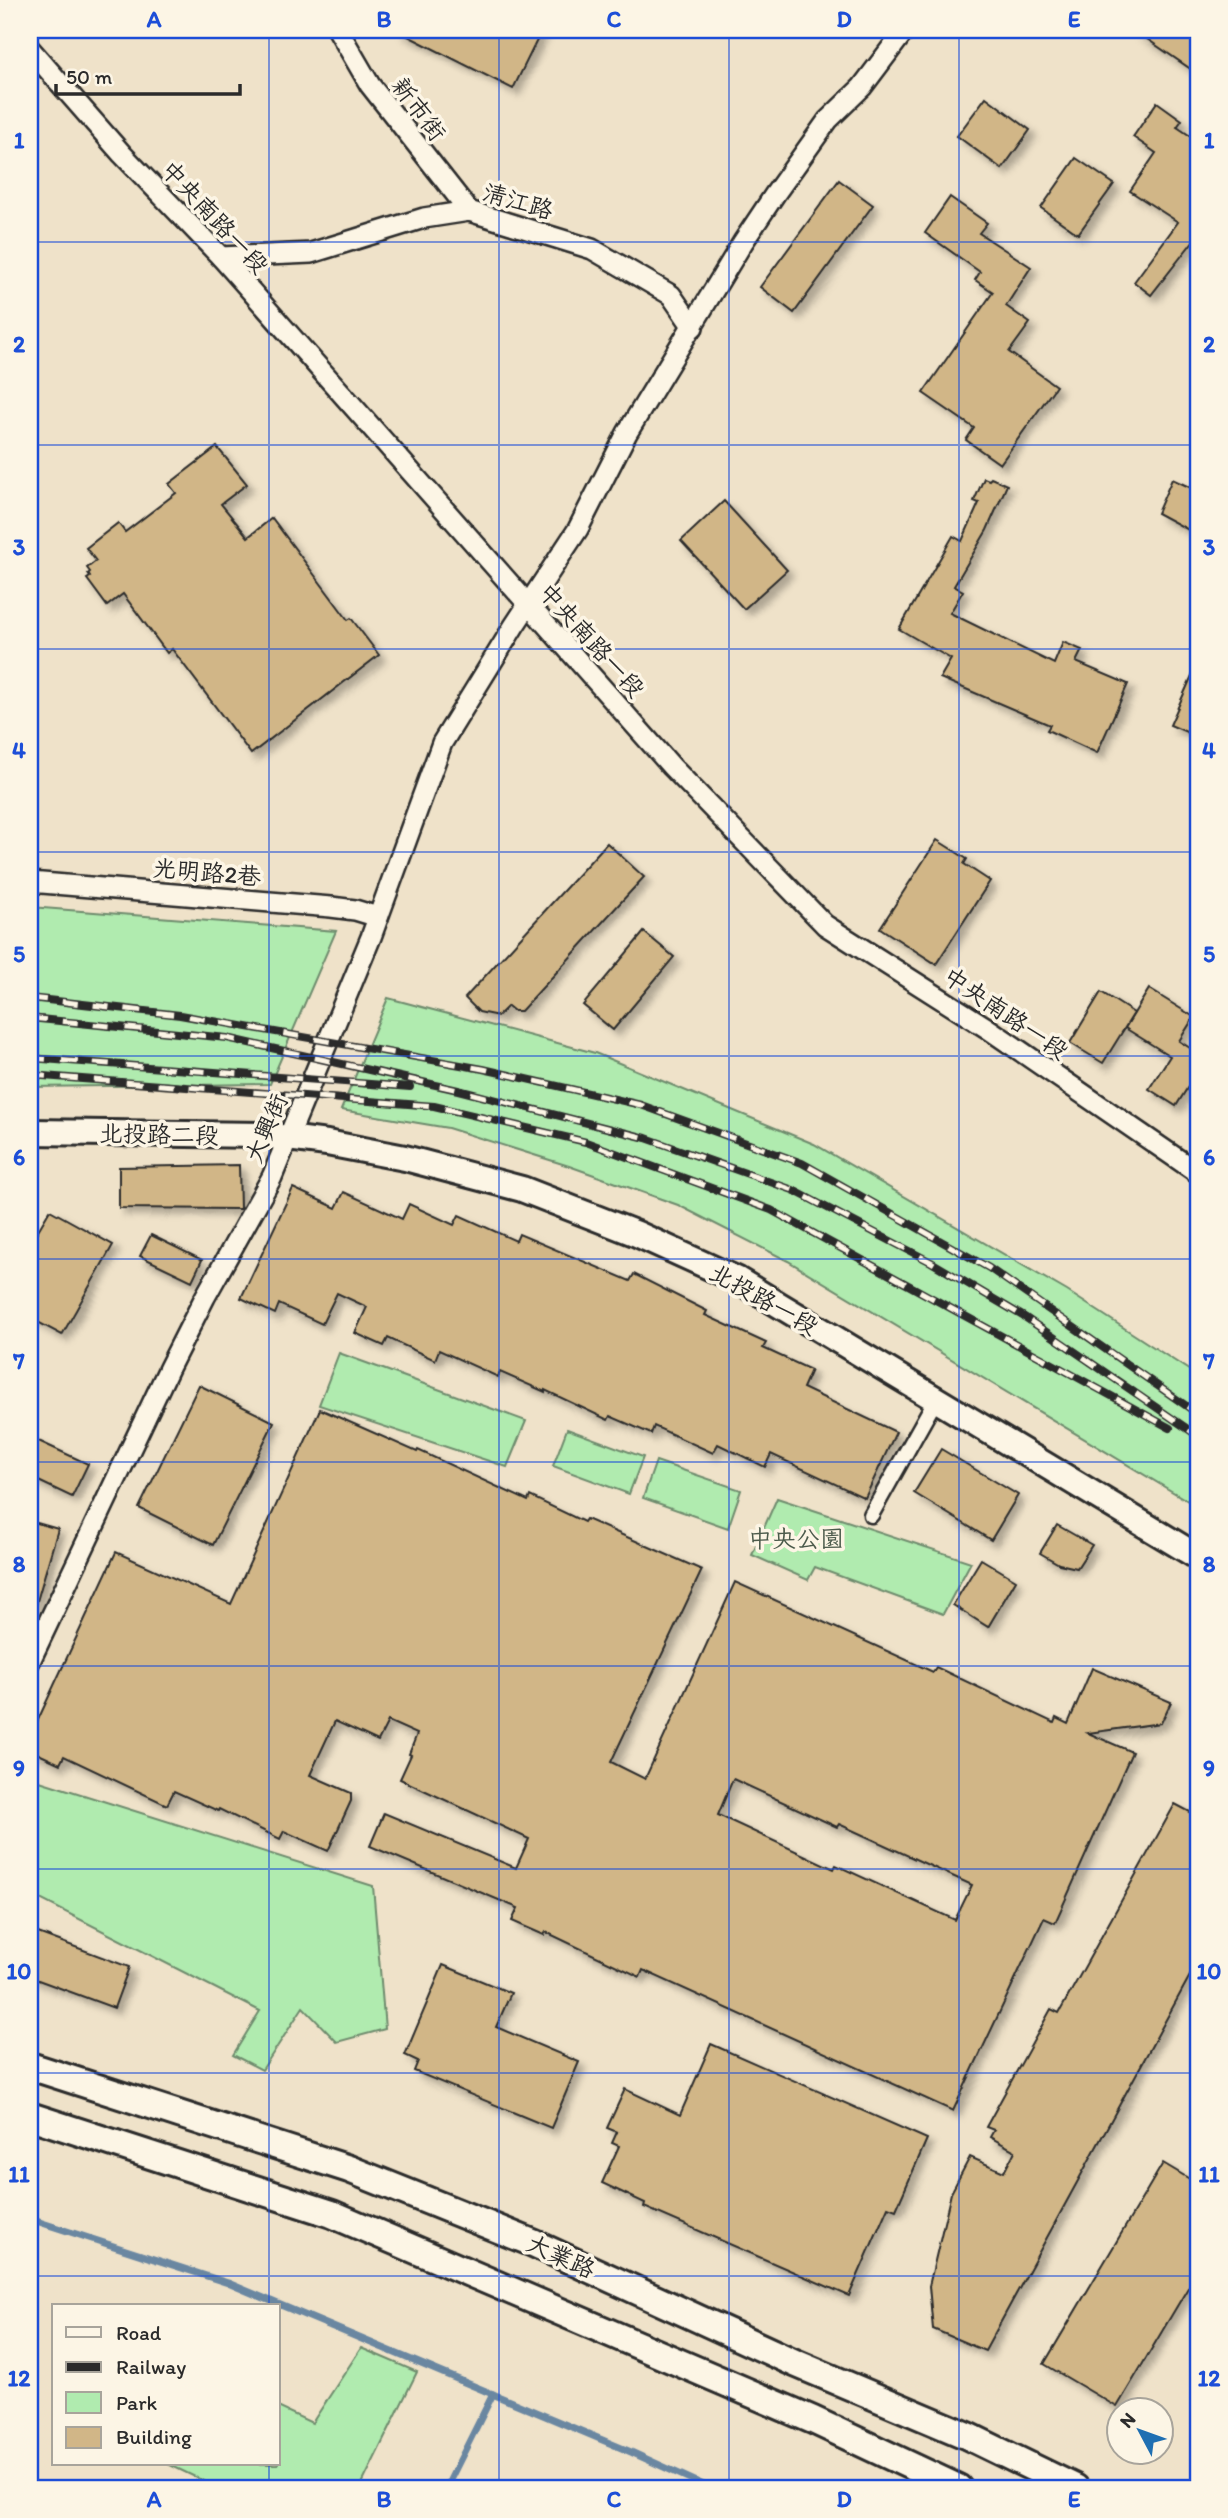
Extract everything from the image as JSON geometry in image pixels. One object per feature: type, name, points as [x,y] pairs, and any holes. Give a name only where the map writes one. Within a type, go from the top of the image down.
[{"type":"main road","name":"大業路","points":[[30,2066],[349,2169],[533,2243],[795,2363],[968,2436],[1075,2488]]},
{"type":"main road","points":[[30,2116],[332,2214],[813,2420],[958,2488]]},
{"type":"street","name":"新市街","points":[[338,30],[370,85],[469,211]]},
{"type":"street","name":"大興街","points":[[30,1661],[169,1368],[272,1177],[378,917],[442,743],[578,529],[627,433],[775,194],[828,120],[862,87],[905,30]]},
{"type":"street","name":"中央南路一段","points":[[30,49],[122,154],[221,257],[672,767],[825,925],[988,1028],[1198,1173]]},
{"type":"street","name":"清江路","points":[[221,257],[311,253],[424,218],[469,211],[592,248],[671,295],[693,327]]},
{"type":"street","name":"光明路2巷","points":[[30,882],[331,907],[378,917]]},
{"type":"street","name":"北投路二段","points":[[30,1132],[264,1135],[288,1138]]},
{"type":"street","name":"北投路一段","points":[[288,1138],[405,1158],[522,1189],[637,1234],[738,1280],[1198,1558]]},
{"type":"street","points":[[871,1515],[936,1399]]},
{"type":"green space","points":[[30,907],[336,931],[270,1084],[30,1087]]},
{"type":"green space","points":[[388,998],[595,1053],[814,1144],[1067,1291],[1198,1376],[1198,1507],[788,1261],[678,1205],[569,1166],[448,1128],[341,1110]]},
{"type":"green space","points":[[339,1353],[526,1421],[507,1467],[319,1405]]},
{"type":"green space","points":[[567,1429],[643,1457],[629,1494],[553,1466]]},
{"type":"green space","points":[[656,1461],[741,1490],[728,1528],[643,1498]]},
{"type":"green space","name":"中央公園","points":[[777,1498],[971,1562],[943,1614],[815,1567],[808,1580],[752,1555]]},
{"type":"green space","points":[[30,1778],[373,1886],[385,2029],[337,2042],[303,2007],[262,2070],[233,2055],[260,2011],[30,1894]]},
{"type":"green space","points":[[361,2348],[417,2372],[360,2488],[218,2488],[172,2466],[280,2466],[280,2408],[312,2423]]},
{"type":"building","points":[[396,30],[542,30],[513,89]]},
{"type":"building","points":[[1134,30],[1198,30],[1198,74]]},
{"type":"building","points":[[986,97],[1030,130],[1002,169],[957,136]]},
{"type":"building","points":[[1157,102],[1182,120],[1177,127],[1198,141],[1198,235],[1151,295],[1134,282],[1178,222],[1130,191],[1156,153],[1133,137]]},
{"type":"building","points":[[1076,158],[1114,184],[1078,234],[1041,208]]},
{"type":"building","points":[[839,180],[873,205],[794,313],[760,287]]},
{"type":"building","points":[[950,197],[987,223],[979,233],[1031,267],[1006,306],[1030,323],[1009,352],[1056,386],[1000,464],[966,440],[974,428],[923,393],[993,292],[975,280],[980,272],[925,233]]},
{"type":"building","points":[[217,447],[247,484],[221,504],[248,537],[272,518],[348,620],[351,618],[379,655],[251,754],[172,649],[167,653],[123,594],[107,606],[87,579],[90,572],[87,568],[96,561],[86,548],[118,523],[125,532],[176,493],[169,484]]},
{"type":"building","points":[[984,478],[1007,485],[987,530],[954,586],[963,591],[950,613],[1054,664],[1063,642],[1082,650],[1076,662],[1128,684],[1097,753],[1047,730],[1050,725],[940,678],[951,659],[899,629],[953,536],[962,541],[979,503],[974,501]]},
{"type":"building","points":[[1172,479],[1198,491],[1198,535],[1157,513]]},
{"type":"building","points":[[724,501],[787,570],[744,609],[681,541]]},
{"type":"building","points":[[1198,662],[1198,737],[1170,725]]},
{"type":"building","points":[[937,840],[967,859],[964,864],[990,881],[936,964],[880,928]]},
{"type":"building","points":[[607,843],[644,877],[521,1011],[514,1011],[508,1006],[498,1016],[479,1012],[465,998]]},
{"type":"building","points":[[644,932],[674,957],[613,1030],[583,1005]]},
{"type":"building","points":[[1149,989],[1194,1017],[1179,1041],[1198,1053],[1198,1071],[1176,1106],[1149,1089],[1170,1056],[1125,1028]]},
{"type":"building","points":[[1101,992],[1134,1013],[1103,1063],[1070,1043]]},
{"type":"building","points":[[239,1165],[240,1209],[119,1208],[119,1167]]},
{"type":"building","points":[[293,1188],[336,1208],[344,1192],[402,1219],[409,1204],[454,1225],[459,1215],[516,1241],[519,1234],[630,1281],[634,1274],[707,1311],[705,1315],[766,1343],[763,1348],[811,1370],[803,1388],[896,1432],[865,1498],[771,1454],[765,1467],[718,1444],[713,1453],[654,1426],[651,1434],[610,1416],[608,1420],[545,1390],[500,1372],[498,1377],[439,1350],[435,1360],[388,1338],[384,1346],[355,1333],[367,1307],[337,1293],[322,1324],[279,1304],[275,1314],[241,1298]]},
{"type":"building","points":[[50,1210],[113,1245],[62,1335],[30,1318],[30,1244]]},
{"type":"building","points":[[151,1235],[202,1260],[192,1281],[140,1256]]},
{"type":"building","points":[[199,1385],[274,1422],[213,1545],[139,1508]]},
{"type":"building","points":[[320,1409],[417,1452],[418,1450],[528,1501],[530,1496],[584,1522],[586,1519],[702,1570],[611,1762],[645,1779],[735,1582],[933,1672],[936,1667],[1054,1723],[1056,1718],[1068,1724],[1092,1668],[1171,1702],[1161,1723],[1088,1733],[1132,1752],[1055,1923],[1044,1918],[953,2111],[643,1970],[640,1977],[546,1932],[544,1935],[512,1921],[518,1908],[370,1846],[384,1813],[516,1868],[529,1839],[400,1779],[417,1734],[388,1721],[378,1741],[335,1721],[310,1775],[351,1793],[351,1801],[328,1851],[284,1831],[280,1839],[219,1809],[218,1811],[174,1791],[167,1805],[64,1756],[60,1764],[30,1750],[30,1737],[116,1552],[231,1604]],"holes":[[[733,1779],[837,1827],[839,1824],[972,1885],[955,1920],[836,1865],[834,1869],[718,1815]]]},
{"type":"building","points":[[30,1437],[88,1464],[72,1497],[30,1477]]},
{"type":"building","points":[[941,1449],[1018,1495],[991,1540],[914,1493]]},
{"type":"building","points":[[30,1521],[58,1529],[35,1608],[30,1607]]},
{"type":"building","points":[[1057,1525],[1092,1545],[1077,1568],[1059,1564],[1040,1553]]},
{"type":"building","points":[[981,1559],[1016,1580],[988,1627],[953,1605]]},
{"type":"building","points":[[1175,1804],[1198,1816],[1198,1961],[985,2351],[933,2329],[929,2286],[951,2193],[970,2157],[1004,2172],[1015,2151],[990,2137],[994,2130],[986,2127],[1051,2009],[1059,2013]]},
{"type":"building","points":[[30,1930],[129,1967],[114,2008],[30,1977]]},
{"type":"building","points":[[443,1965],[511,1993],[496,2027],[579,2062],[551,2128],[414,2071],[418,2061],[405,2055]]},
{"type":"building","points":[[711,2044],[927,2139],[896,2210],[888,2207],[849,2296],[644,2207],[645,2203],[602,2183],[619,2146],[612,2143],[617,2132],[607,2128],[625,2089],[680,2115]]},
{"type":"building","points":[[1163,2163],[1198,2184],[1198,2271],[1124,2396],[1106,2396],[1106,2401],[1044,2364]]},
{"type":"waterway","points":[[30,2219],[228,2283],[278,2304]]},
{"type":"waterway","points":[[280,2305],[631,2452],[710,2488]]},
{"type":"waterway","points":[[446,2488],[493,2394]]},
{"type":"railway","points":[[30,998],[180,1015],[483,1069],[641,1105],[802,1163],[989,1268],[1198,1414]]},
{"type":"railway","points":[[30,1018],[227,1038],[458,1090],[646,1138],[793,1190],[931,1262],[1026,1318],[1198,1436]]},
{"type":"railway","points":[[30,1058],[410,1087]]},
{"type":"railway","points":[[30,1075],[434,1106],[586,1142],[771,1210],[1170,1428]]}]
